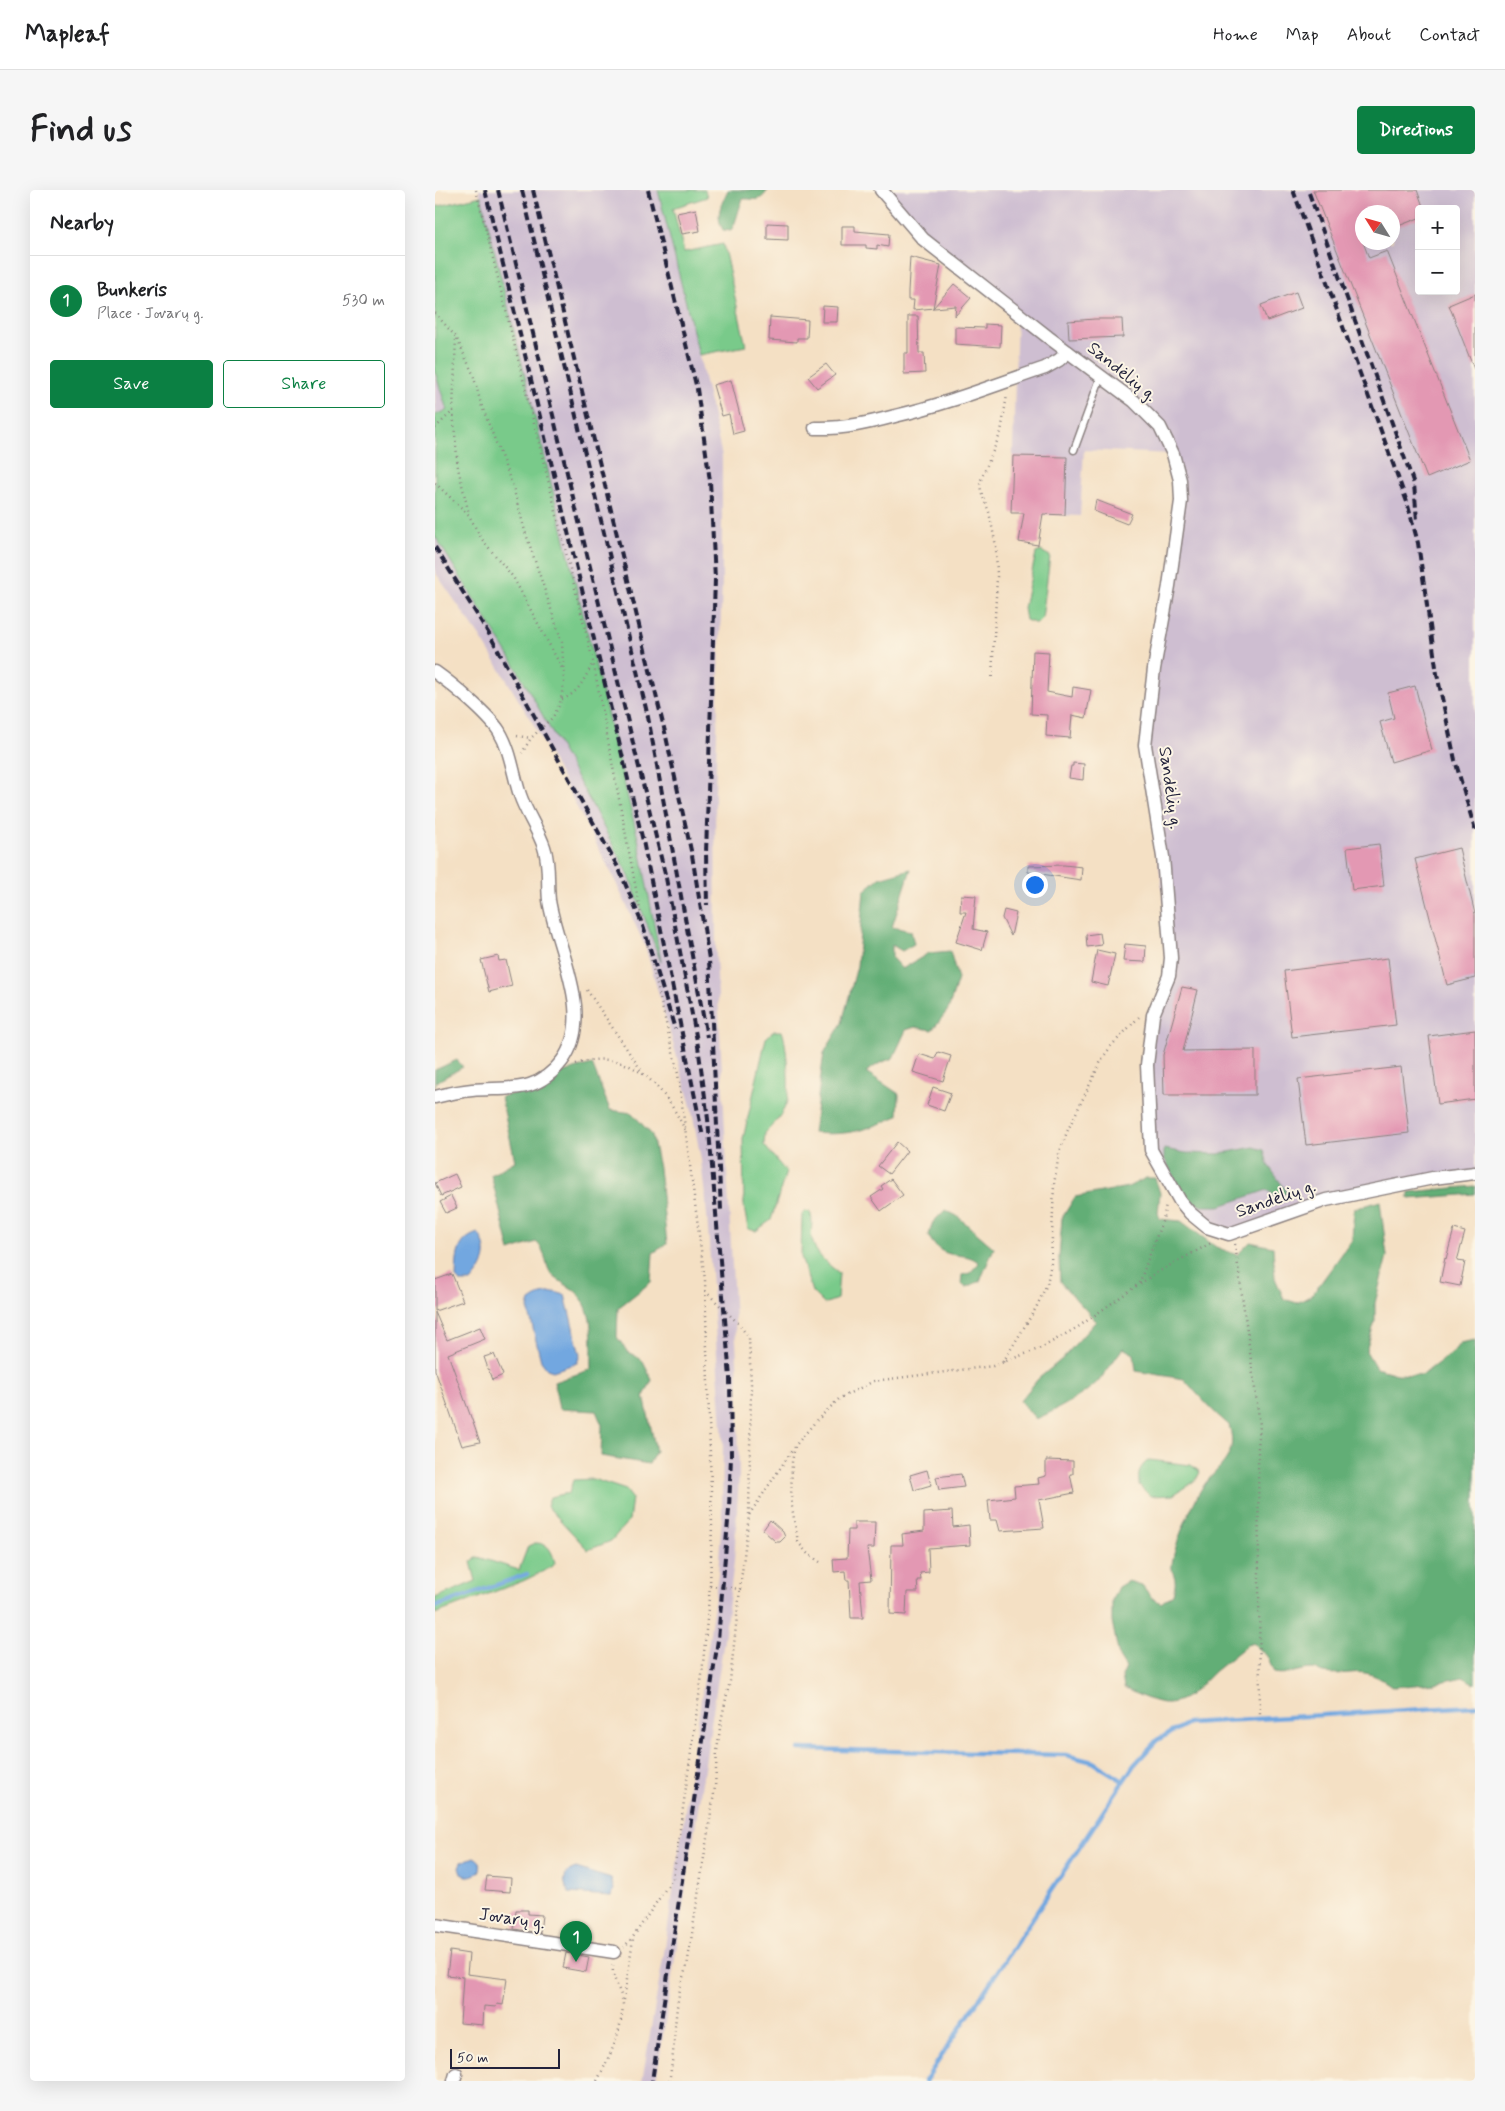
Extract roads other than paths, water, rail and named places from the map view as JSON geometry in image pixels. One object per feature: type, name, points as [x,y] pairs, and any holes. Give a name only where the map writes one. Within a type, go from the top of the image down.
[{"type":"street","name":"Sandėlių g.","points":[[881,190],[923,239],[1134,401],[1160,427],[1173,454],[1180,480],[1181,501],[1154,668],[1145,745],[1163,857],[1171,958],[1169,976],[1153,1015],[1147,1065],[1151,1150],[1180,1201],[1207,1227],[1229,1234],[1326,1200],[1433,1178],[1475,1173]]},
{"type":"street","points":[[815,428],[832,428],[937,406],[1045,368],[1068,352]]},
{"type":"street","points":[[435,672],[474,704],[499,730],[515,771],[521,798],[545,848],[548,866],[549,900],[556,932],[567,962],[575,1018],[574,1034],[570,1048],[561,1062],[549,1073],[532,1084],[515,1089],[470,1090],[435,1097]]},
{"type":"street","name":"Jovarų g.","points":[[435,1925],[614,1952]]},
{"type":"lane","points":[[1074,450],[1101,376]]},
{"type":"water","points":[[478,1233],[485,1252],[483,1264],[471,1282],[460,1282],[456,1278],[457,1257],[461,1245],[470,1236]]},
{"type":"water","points":[[555,1292],[565,1295],[580,1355],[577,1363],[553,1371],[547,1369],[541,1361],[528,1308],[530,1301],[541,1294]]},
{"type":"water","points":[[474,1857],[480,1862],[480,1871],[471,1876],[461,1874],[459,1868],[461,1862]]},
{"type":"water","points":[[576,1868],[611,1879],[614,1890],[611,1896],[569,1893],[565,1885],[565,1878],[568,1872]]},
{"type":"waterway","points":[[435,1607],[527,1574]]},
{"type":"waterway","points":[[925,2081],[1134,1765],[1157,1740],[1188,1723],[1475,1706]]},
{"type":"waterway","points":[[799,1749],[1066,1755],[1093,1762],[1123,1781]]},
{"type":"railway","points":[[485,190],[643,841],[703,1137]]},
{"type":"railway","points":[[498,190],[666,878],[698,1046],[708,1119],[730,1378],[731,1456],[729,1509],[718,1640],[652,2081]]},
{"type":"railway","points":[[522,190],[648,717],[707,1037]]},
{"type":"railway","points":[[533,190],[665,732],[692,855],[709,959],[721,1210]]},
{"type":"railway","points":[[648,190],[697,389],[710,481],[715,579],[706,853],[707,905]]},
{"type":"railway","points":[[1293,190],[1407,502],[1418,543],[1437,674],[1455,760],[1475,830]]},
{"type":"railway","points":[[1309,193],[1414,484],[1417,520]]},
{"type":"railway","points":[[435,547],[489,634],[619,869],[643,926],[675,1029]]},
{"type":"place","name":"Bunkeris","points":[[576,1962]]}]
